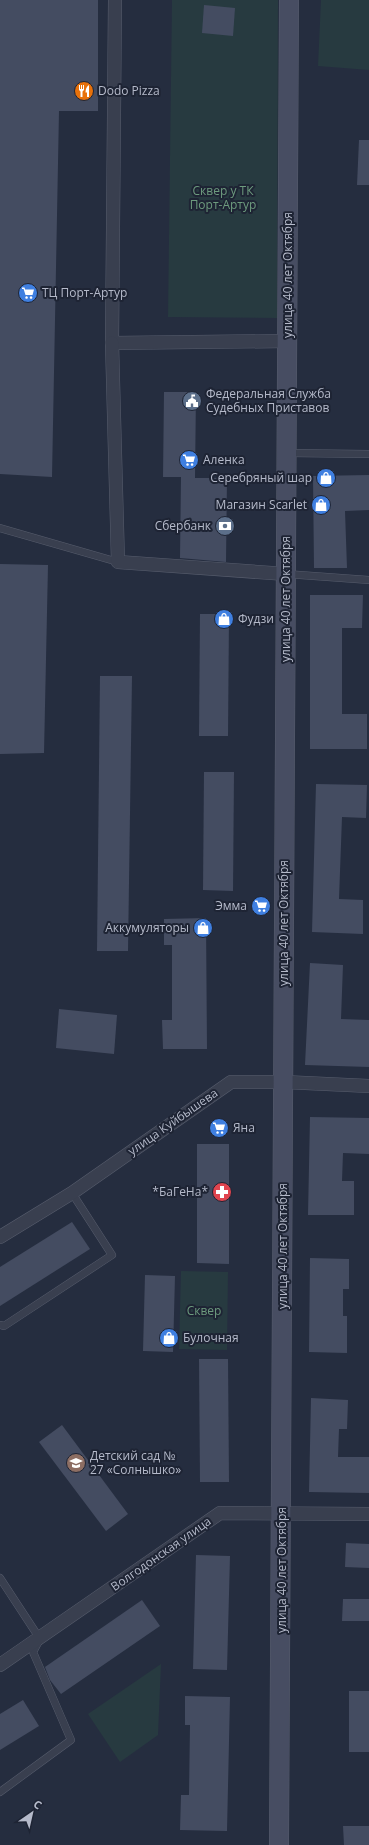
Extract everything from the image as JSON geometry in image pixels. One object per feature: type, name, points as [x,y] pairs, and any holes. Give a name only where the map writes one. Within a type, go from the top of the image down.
[{"type":"main road","name":"улица 40 лет Октября","points":[[280,1845],[289,0]]},
{"type":"street","points":[[115,0],[112,343],[118,562],[286,574]]},
{"type":"street","points":[[112,343],[287,341]]},
{"type":"street","name":"улица Куйбышева","points":[[0,1237],[72,1193],[231,1082],[284,1082],[369,1086]]},
{"type":"street","name":"Волгодонская улица","points":[[0,1665],[40,1639],[220,1513],[282,1512],[369,1514]]},
{"type":"lane","points":[[287,453],[369,454]]},
{"type":"lane","points":[[0,528],[118,562]]},
{"type":"lane","points":[[286,574],[369,580]]},
{"type":"lane","points":[[0,1325],[4,1326],[112,1255],[72,1193]]},
{"type":"lane","points":[[0,1578],[40,1639],[33,1652],[71,1740],[0,1792]]},
{"type":"green space","name":"Сквер у ТК Порт-Артур","points":[[172,0],[278,0],[277,318],[168,317]]},
{"type":"green space","points":[[321,0],[369,0],[369,70],[318,66]]},
{"type":"green space","name":"Сквер","points":[[181,1271],[228,1272],[227,1350],[179,1349]]},
{"type":"green space","points":[[161,1664],[158,1735],[120,1762],[88,1714]]},
{"type":"building","name":"ТЦ Порт-Артур","points":[[0,0],[98,0],[98,111],[59,111],[52,477],[0,474]]},
{"type":"building","points":[[204,5],[235,8],[233,36],[202,33]]},
{"type":"building","points":[[359,140],[369,140],[369,185],[357,185]]},
{"type":"building","points":[[164,392],[196,392],[195,478],[227,478],[226,562],[180,558],[181,477],[163,477]]},
{"type":"building","points":[[369,475],[369,510],[345,511],[347,568],[314,568],[313,476]]},
{"type":"building","points":[[0,564],[48,565],[44,753],[0,754]]},
{"type":"building","points":[[310,595],[363,595],[362,628],[342,628],[342,714],[367,714],[367,749],[310,749]]},
{"type":"building","points":[[200,614],[229,614],[228,736],[199,736]]},
{"type":"building","points":[[100,676],[132,676],[128,951],[97,951]]},
{"type":"building","points":[[204,772],[234,772],[233,891],[203,890]]},
{"type":"building","points":[[316,784],[367,785],[366,818],[342,817],[339,899],[363,900],[363,934],[312,932]]},
{"type":"building","points":[[206,918],[207,1049],[163,1049],[162,1020],[172,1020],[172,945],[164,945],[164,919]]},
{"type":"building","points":[[310,963],[343,965],[341,1019],[369,1020],[369,1067],[305,1065]]},
{"type":"building","points":[[59,1009],[117,1015],[114,1054],[56,1048]]},
{"type":"building","points":[[310,1117],[369,1118],[369,1154],[343,1153],[342,1181],[354,1181],[354,1215],[308,1215]]},
{"type":"building","points":[[197,1144],[229,1144],[229,1264],[197,1263]]},
{"type":"building","points":[[72,1222],[90,1249],[0,1306],[0,1267]]},
{"type":"building","points":[[310,1258],[349,1259],[349,1289],[343,1289],[343,1316],[347,1316],[347,1353],[309,1352]]},
{"type":"building","points":[[145,1275],[175,1276],[173,1352],[143,1351]]},
{"type":"building","points":[[199,1359],[228,1359],[229,1482],[200,1482]]},
{"type":"building","points":[[311,1398],[348,1400],[347,1429],[339,1429],[338,1457],[369,1457],[369,1493],[309,1492]]},
{"type":"building","points":[[62,1425],[128,1514],[106,1531],[39,1442]]},
{"type":"building","points":[[346,1543],[369,1544],[369,1568],[345,1567]]},
{"type":"building","points":[[196,1555],[230,1556],[227,1670],[193,1669]]},
{"type":"building","points":[[343,1599],[369,1599],[369,1621],[342,1621]]},
{"type":"building","points":[[142,1600],[160,1626],[61,1694],[50,1680],[45,1667]]},
{"type":"building","points":[[349,1691],[369,1691],[369,1752],[349,1752]]},
{"type":"building","points":[[185,1696],[230,1697],[227,1831],[180,1830],[181,1795],[189,1795],[190,1725],[185,1725]]},
{"type":"building","points":[[23,1700],[39,1726],[0,1750],[0,1714]]},
{"type":"building","points":[[343,1826],[369,1826],[369,1845],[344,1845]]},
{"type":"place","name":"Dodo Pizza","points":[[84,91]]},
{"type":"place","name":"ТЦ Порт-Артур","points":[[28,293]]},
{"type":"place","name":"Федеральная Служба Судебных Приставов","points":[[192,401]]},
{"type":"place","name":"Аленка","points":[[189,460]]},
{"type":"place","name":"Серебряный шар","points":[[326,478]]},
{"type":"place","name":"Магазин Scarlet","points":[[321,505]]},
{"type":"place","name":"Сбербанк","points":[[225,526]]},
{"type":"place","name":"Фудзи","points":[[224,619]]},
{"type":"place","name":"Эмма","points":[[261,906]]},
{"type":"place","name":"Аккумуляторы","points":[[203,928]]},
{"type":"place","name":"Яна","points":[[219,1128]]},
{"type":"place","name":"*БаГеНа*","points":[[222,1192]]},
{"type":"place","name":"Булочная","points":[[169,1338]]},
{"type":"place","name":"Детский сад № 27 «Солнышко»","points":[[76,1463]]}]
